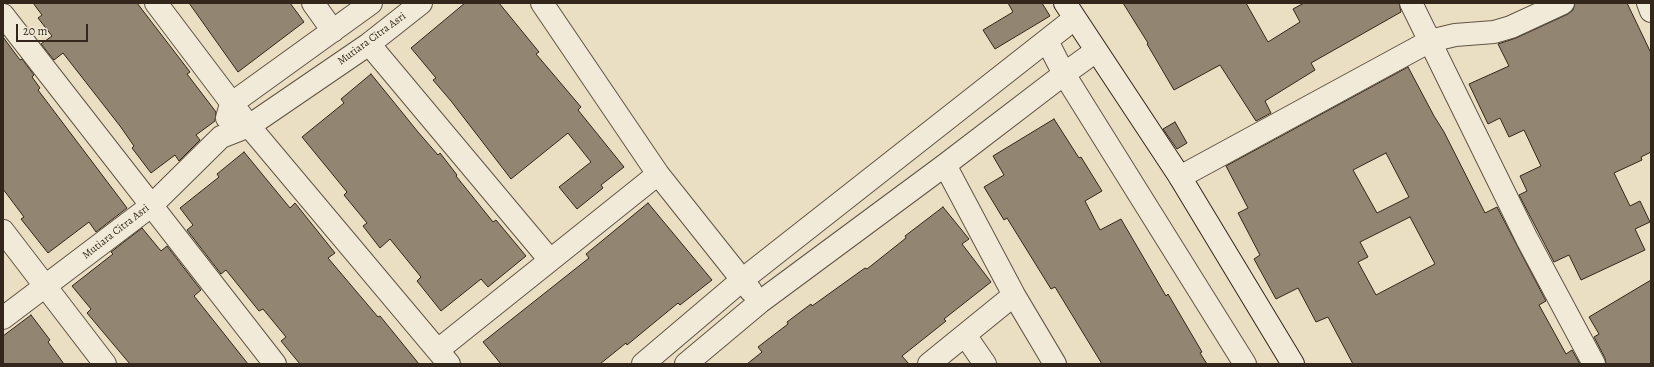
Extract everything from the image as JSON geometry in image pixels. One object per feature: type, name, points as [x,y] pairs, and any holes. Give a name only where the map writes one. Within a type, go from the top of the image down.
[{"type":"street","points":[[156,3],[248,126],[443,357],[550,260],[658,174]]},
{"type":"street","points":[[313,3],[333,31]]},
{"type":"street","points":[[231,104],[371,3]]},
{"type":"street","name":"Mutiara Citra Asri","points":[[3,318],[46,287],[151,206],[221,137],[248,126],[369,44],[421,3]]},
{"type":"street","points":[[542,3],[658,174],[760,302]]},
{"type":"street","points":[[1411,3],[1527,239],[1594,364]]},
{"type":"street","points":[[1180,177],[1430,41],[1455,35],[1494,32],[1511,27],[1563,3]]},
{"type":"street","points":[[1648,3],[1651,11]]},
{"type":"street","points":[[643,364],[742,280],[1047,41],[1070,11],[1180,177],[1293,364]]},
{"type":"street","points":[[3,15],[275,364]]},
{"type":"street","points":[[1047,41],[1064,74],[1245,364]]},
{"type":"street","points":[[369,44],[550,260]]},
{"type":"street","points":[[686,364],[760,302],[945,165],[1064,74],[1096,52]]},
{"type":"street","name":"Mutiara Citra Asri","points":[[221,137],[231,104]]},
{"type":"street","points":[[945,165],[1014,295],[1055,364]]},
{"type":"street","points":[[3,231],[105,364]]},
{"type":"street","points":[[929,364],[1014,295]]},
{"type":"street","points":[[965,335],[985,364]]},
{"type":"building","points":[[33,3],[137,3],[190,72],[187,74],[216,112],[215,121],[196,135],[200,140],[179,161],[175,155],[151,173],[132,148],[134,146],[120,126],[63,53],[54,60],[41,44],[52,36],[38,18],[42,15]]},
{"type":"building","points":[[189,3],[290,3],[304,22],[238,72]]},
{"type":"building","points":[[465,3],[499,3],[539,52],[536,54],[581,107],[578,110],[624,167],[601,185],[603,188],[577,209],[559,187],[591,162],[568,133],[511,179],[433,80],[436,78],[411,48]]},
{"type":"building","points":[[1008,3],[1042,3],[1050,16],[995,49],[983,30],[1013,12]]},
{"type":"building","points":[[1123,3],[1246,3],[1268,42],[1300,22],[1293,9],[1304,3],[1399,3],[1401,12],[1311,63],[1315,70],[1265,101],[1271,113],[1256,121],[1220,65],[1174,90],[1147,44],[1148,43]]},
{"type":"building","points":[[1575,3],[1627,3],[1651,53],[1651,152],[1641,157],[1642,160],[1614,173],[1630,206],[1640,201],[1650,222],[1635,229],[1645,250],[1581,280],[1569,255],[1554,262],[1519,195],[1527,191],[1520,176],[1541,166],[1524,130],[1509,137],[1500,118],[1488,124],[1469,84],[1509,66],[1498,44],[1516,38],[1568,14],[1573,10]]},
{"type":"building","points":[[3,37],[20,60],[22,59],[34,75],[32,77],[40,88],[38,90],[127,208],[96,232],[89,222],[48,253],[21,219],[24,217],[3,189]]},
{"type":"building","points":[[1408,67],[1444,132],[1485,213],[1497,207],[1546,301],[1539,305],[1566,354],[1572,350],[1580,364],[1353,364],[1328,317],[1316,322],[1298,288],[1276,299],[1254,259],[1260,255],[1238,213],[1248,208],[1226,166]],"holes":[[[1386,153],[1409,197],[1377,213],[1353,170]],[[1410,217],[1435,264],[1376,295],[1358,262],[1368,257],[1360,242]]]},
{"type":"building","points":[[371,74],[438,155],[440,153],[457,175],[456,176],[493,222],[496,220],[526,256],[488,287],[481,279],[441,311],[417,281],[421,277],[390,239],[380,248],[363,226],[367,223],[344,195],[347,192],[302,137],[344,103],[341,99]]},
{"type":"building","points":[[1054,119],[1079,158],[1081,157],[1102,191],[1085,201],[1100,230],[1121,219],[1166,296],[1168,294],[1202,352],[1200,353],[1207,364],[1102,364],[1055,287],[1051,289],[1007,218],[1004,220],[984,187],[1004,175],[993,156]]},
{"type":"building","points":[[1175,122],[1187,143],[1177,149],[1163,129]]},
{"type":"building","points":[[244,152],[290,208],[295,203],[335,253],[328,258],[378,317],[380,316],[419,364],[300,364],[281,341],[286,337],[263,309],[259,311],[226,270],[221,274],[187,230],[193,225],[180,208],[219,177],[217,174]]},
{"type":"building","points":[[648,203],[712,280],[680,305],[678,303],[627,345],[626,343],[600,364],[501,364],[483,342],[589,258],[586,254]]},
{"type":"building","points":[[943,207],[969,239],[962,244],[991,282],[944,319],[946,321],[902,356],[909,364],[747,364],[762,352],[758,347],[788,324],[787,322],[865,268],[867,269],[906,238],[905,236]]},
{"type":"building","points":[[142,228],[161,251],[167,246],[201,290],[194,296],[248,364],[130,364],[87,313],[91,309],[72,286],[113,254],[111,252]]},
{"type":"building","points":[[1651,280],[1651,364],[1606,364],[1605,358],[1594,337],[1599,334],[1589,317]]},
{"type":"building","points":[[31,315],[50,340],[48,342],[64,364],[3,364],[3,336]]}]
